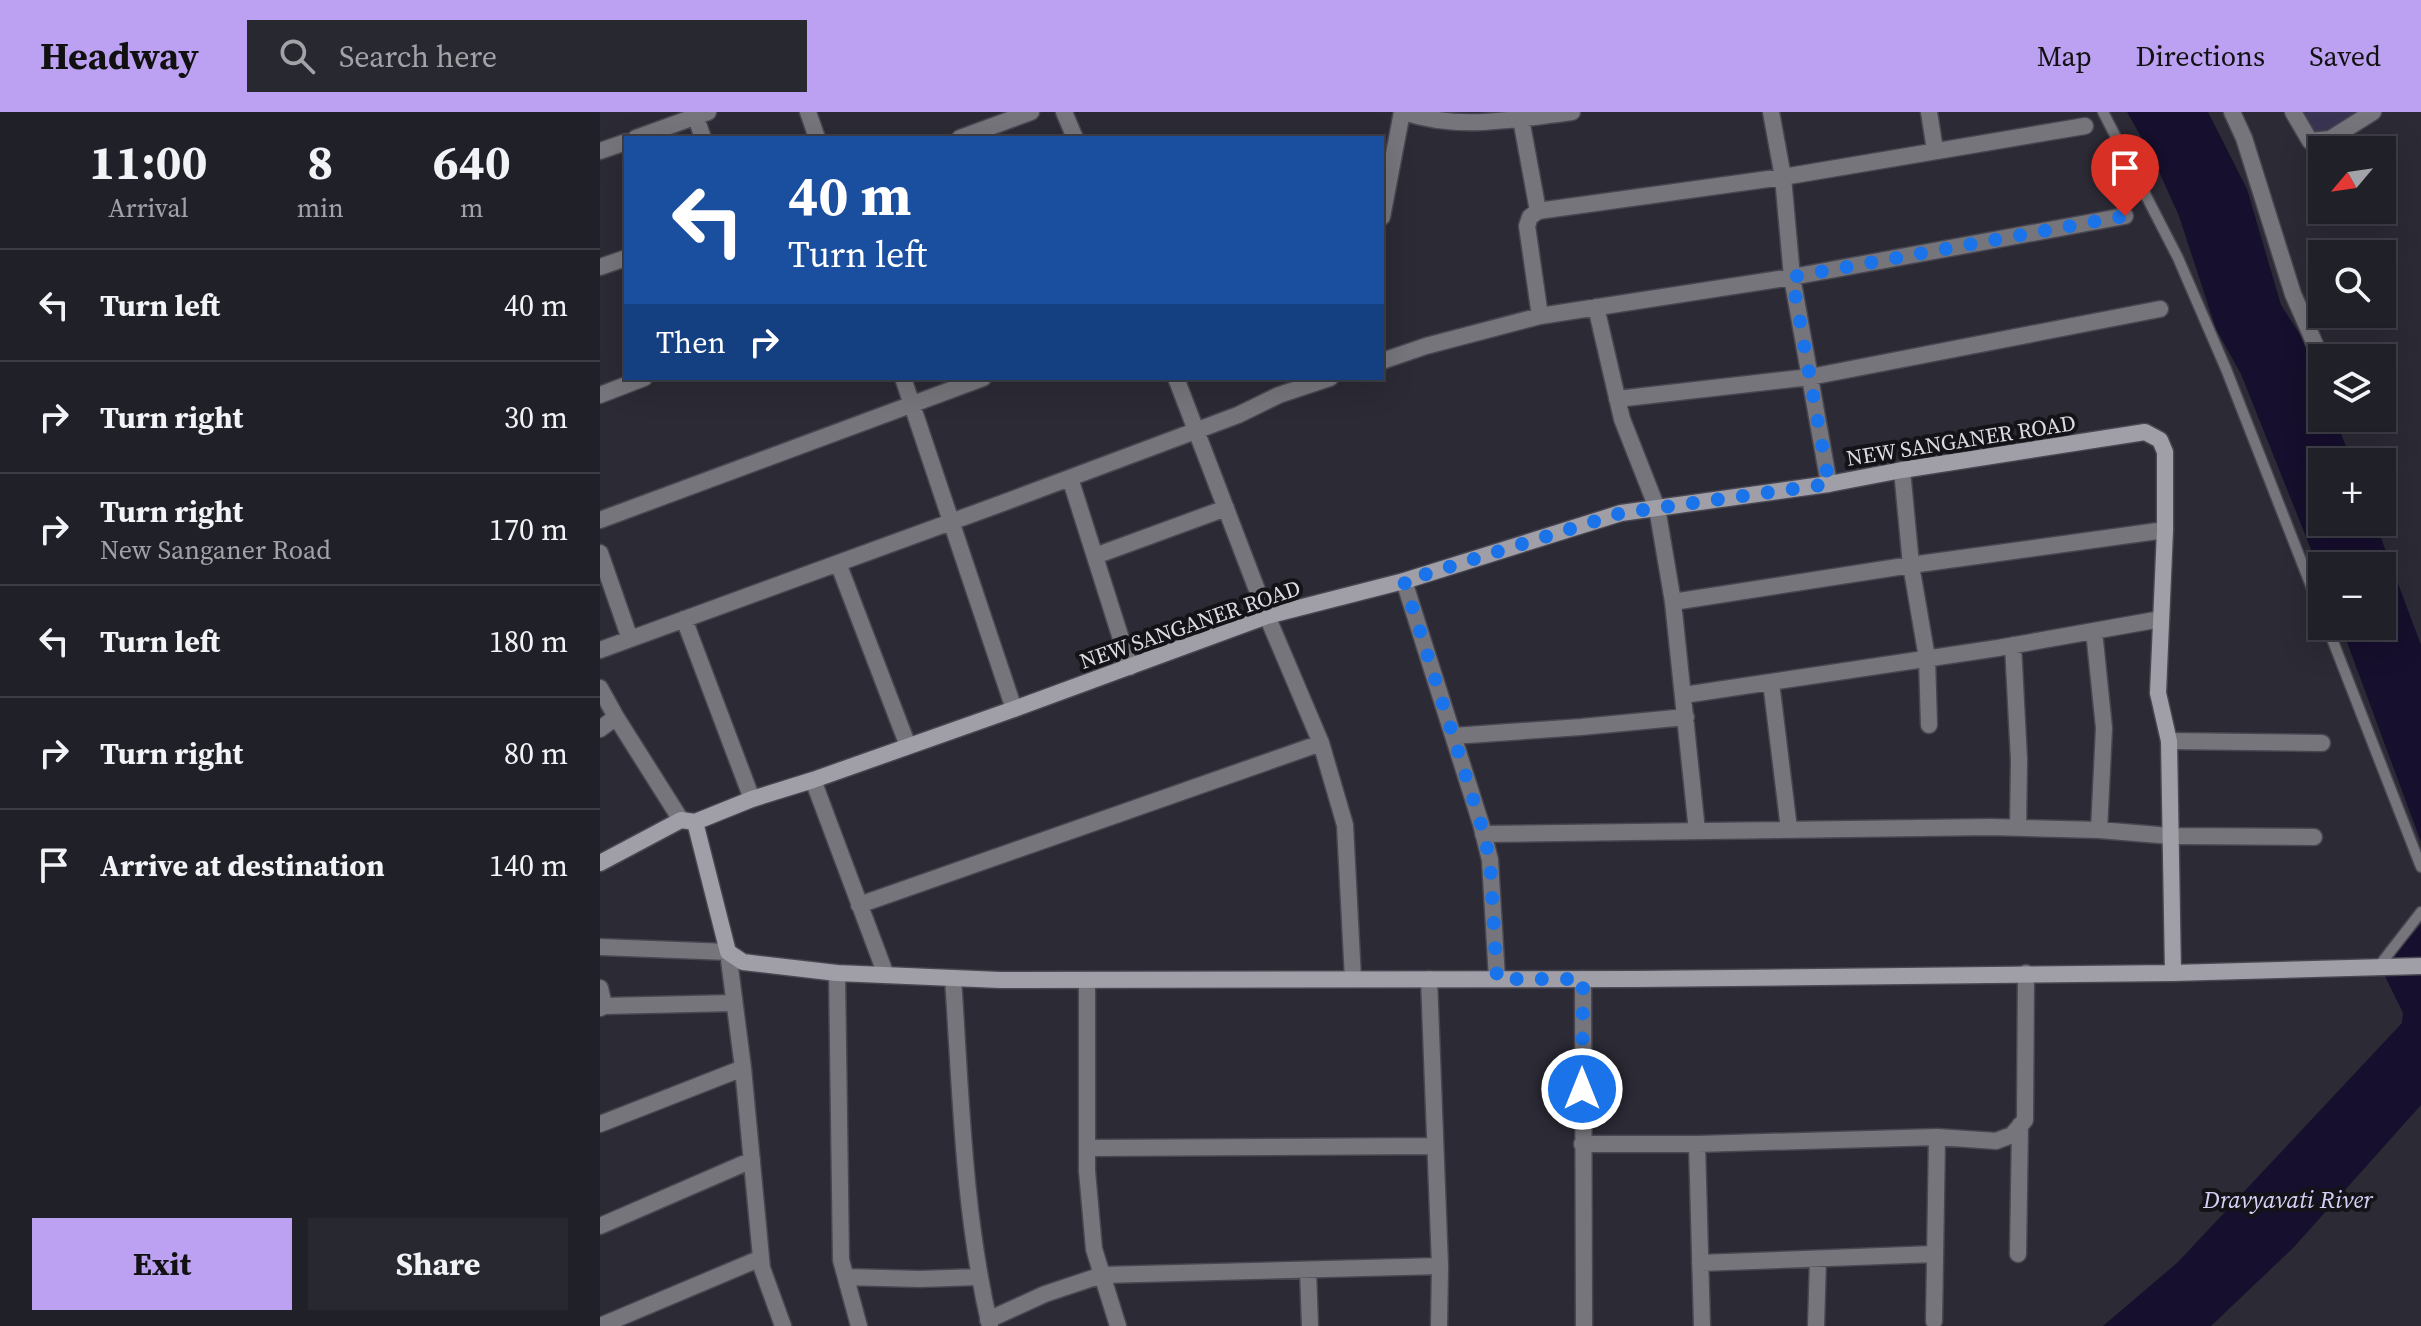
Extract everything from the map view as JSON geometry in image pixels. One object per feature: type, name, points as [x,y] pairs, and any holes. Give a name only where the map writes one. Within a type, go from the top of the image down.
[{"type":"street","points":[[808,112],[816,136]]},
{"type":"street","points":[[965,136],[1031,112]]},
{"type":"street","points":[[1064,112],[1074,136]]},
{"type":"street","points":[[1384,207],[1403,112],[1420,118],[1495,122],[1572,112]]},
{"type":"street","points":[[1771,112],[1783,177],[1792,277],[1829,484]]},
{"type":"street","points":[[1929,112],[1935,150]]},
{"type":"street","points":[[2232,112],[2244,138],[2293,294],[2315,344]]},
{"type":"street","points":[[2293,112],[2310,141],[2330,139],[2373,112]]},
{"type":"street","points":[[641,136],[699,113],[703,136]]},
{"type":"street","points":[[1521,119],[1538,211]]},
{"type":"street","points":[[1540,316],[1527,226],[1530,217],[1538,211],[1783,177],[2085,126]]},
{"type":"street","points":[[600,151],[624,143]]},
{"type":"street","points":[[1384,360],[1540,316],[1792,277],[2125,216]]},
{"type":"street","points":[[600,267],[624,259]]},
{"type":"street","points":[[1596,307],[1622,419],[1657,508],[1673,602],[1697,831]]},
{"type":"street","points":[[1617,399],[1810,377],[2160,309]]},
{"type":"street","points":[[600,395],[639,380]]},
{"type":"street","points":[[904,380],[1014,709]]},
{"type":"street","points":[[600,520],[978,380]]},
{"type":"street","points":[[1177,380],[1267,616],[1321,743],[1345,825],[1353,979]]},
{"type":"street","points":[[1279,395],[1286,380]]},
{"type":"street","points":[[600,650],[1070,478],[1324,380]]},
{"type":"street","name":"NEW SANGANER ROAD","points":[[600,863],[688,821],[1014,709],[1267,616],[1404,581],[1621,513],[1829,484],[2145,432],[2160,440],[2165,452],[2165,530]]},
{"type":"street","points":[[1902,470],[1911,565],[1927,658],[1929,725]]},
{"type":"street","points":[[1070,478],[1130,667]]},
{"type":"street","points":[[1095,556],[1226,508]]},
{"type":"street","points":[[1673,602],[2165,530],[2158,693],[2169,741],[2173,973]]},
{"type":"street","points":[[600,553],[630,639]]},
{"type":"street","points":[[838,563],[908,746]]},
{"type":"street","points":[[1404,581],[1490,860],[1497,979]]},
{"type":"street","points":[[684,619],[752,799]]},
{"type":"street","points":[[1684,695],[2161,619]]},
{"type":"street","points":[[2094,631],[2104,728],[2099,830]]},
{"type":"street","points":[[2013,645],[2019,760],[2018,828]]},
{"type":"street","points":[[1771,682],[1789,829]]},
{"type":"street","points":[[600,688],[616,717],[688,821],[728,952],[743,1068],[762,1268],[783,1326]]},
{"type":"street","points":[[600,729],[616,717]]},
{"type":"street","points":[[1453,736],[1686,717]]},
{"type":"street","points":[[2169,741],[2322,743]]},
{"type":"street","points":[[859,905],[1321,743]]},
{"type":"street","points":[[813,780],[886,975]]},
{"type":"street","points":[[1483,834],[2018,828],[2171,836],[2314,837]]},
{"type":"street","points":[[600,947],[728,952],[743,962],[837,973],[1087,980],[2173,973],[2421,966]]},
{"type":"street","points":[[837,973],[841,1260],[859,1326]]},
{"type":"street","points":[[1582,1144],[1937,1137],[1996,1141],[2012,1135],[2025,1120],[2026,973]]},
{"type":"street","points":[[953,978],[969,1210],[978,1277],[989,1323],[1045,1294],[1102,1275],[1440,1266]]},
{"type":"street","points":[[1429,979],[1440,1266],[1439,1326]]},
{"type":"street","points":[[1583,979],[1584,1326]]},
{"type":"street","points":[[1087,980],[1087,1148],[1094,1249],[1118,1326]]},
{"type":"street","points":[[600,988],[602,1007],[734,1003]]},
{"type":"street","points":[[600,1124],[743,1068]]},
{"type":"street","points":[[2018,1254],[2020,1125]]},
{"type":"street","points":[[1934,1321],[1937,1137]]},
{"type":"street","points":[[1697,1144],[1702,1326]]},
{"type":"street","points":[[1087,1148],[1435,1146]]},
{"type":"street","points":[[600,1226],[752,1160]]},
{"type":"street","points":[[1700,1263],[1934,1254]]},
{"type":"street","points":[[600,1319],[602,1326],[761,1258]]},
{"type":"street","points":[[1816,1326],[1818,1259]]},
{"type":"street","points":[[1308,1270],[1310,1326]]},
{"type":"street","points":[[846,1277],[978,1277]]},
{"type":"lane","points":[[2103,112],[2184,272],[2226,369],[2308,578]]},
{"type":"lane","points":[[2332,640],[2421,867]]},
{"type":"lane","points":[[2379,966],[2421,912]]},
{"type":"shaded area","points":[[2293,112],[2373,112],[2321,136],[2308,138]]},
{"type":"water","points":[[2127,112],[2208,112],[2247,189],[2281,305],[2308,353],[2308,432],[2340,432],[2347,448],[2308,448],[2308,536],[2380,536],[2386,552],[2312,552],[2241,374],[2216,329],[2179,216],[2152,156]]},
{"type":"water","points":[[2396,578],[2421,645],[2421,842],[2346,640],[2396,640]]},
{"type":"water","name":"Dravyavati River","points":[[2421,924],[2421,1105],[2294,1247],[2211,1326],[2103,1326],[2178,1262],[2402,1023],[2403,1013],[2382,970]]},
{"type":"route","points":[[1582,1089],[1583,979],[1497,979],[1490,860],[1404,581],[1621,513],[1829,484],[1792,277],[2125,216]]}]
